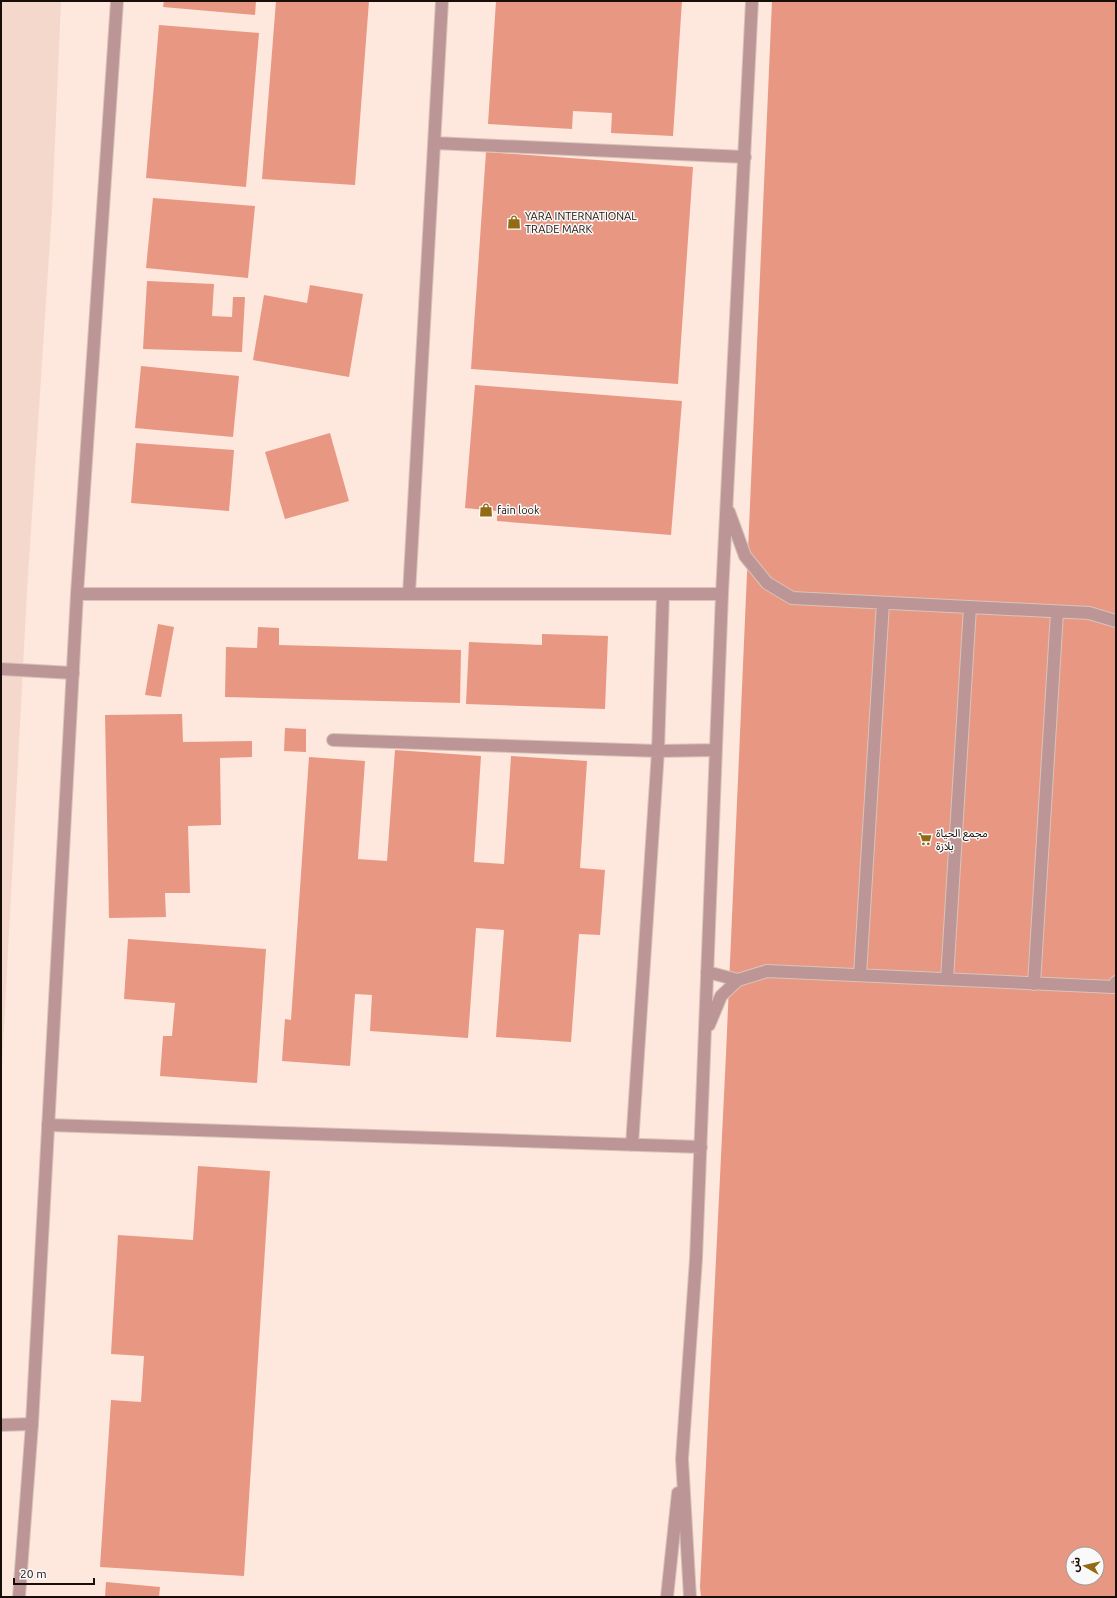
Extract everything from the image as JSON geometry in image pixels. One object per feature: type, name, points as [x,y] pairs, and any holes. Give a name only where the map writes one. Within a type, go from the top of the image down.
[{"type":"street","points":[[19,1597],[32,1424],[77,594],[117,1]]},
{"type":"street","points":[[409,594],[442,1]]},
{"type":"street","points":[[667,1597],[682,1459],[696,1259],[723,561],[752,1]]},
{"type":"street","points":[[435,143],[745,157]]},
{"type":"street","points":[[726,505],[746,556],[767,583],[792,598],[1089,613],[1116,621]]},
{"type":"street","points":[[723,561],[746,556]]},
{"type":"street","points":[[77,594],[722,594]]},
{"type":"street","points":[[632,1145],[658,751],[664,594]]},
{"type":"street","points":[[860,976],[883,603]]},
{"type":"street","points":[[947,979],[970,607]]},
{"type":"street","points":[[1034,984],[1057,612]]},
{"type":"street","points":[[1,669],[73,673]]},
{"type":"street","points":[[333,740],[658,751],[716,750]]},
{"type":"street","points":[[705,1034],[721,996],[738,980],[767,971],[1113,987],[1116,982]]},
{"type":"street","points":[[707,972],[738,980]]},
{"type":"street","points":[[48,1125],[701,1147]]},
{"type":"street","points":[[1,1425],[32,1424]]},
{"type":"street","points":[[682,1459],[690,1597]]},
{"type":"shaded area","points":[[1,1],[61,1],[52,210],[27,591],[1,1085]]},
{"type":"building","points":[[164,1],[256,1],[255,15],[163,7]]},
{"type":"building","points":[[276,1],[369,1],[355,185],[262,179]]},
{"type":"building","points":[[496,1],[682,1],[673,136],[611,133],[612,113],[573,111],[572,129],[488,124]]},
{"type":"building","name":"مجمع الحياة بلازة","points":[[772,1],[1116,1],[1116,1597],[701,1597],[700,1587],[726,1054]]},
{"type":"building","points":[[159,25],[259,33],[246,187],[146,178]]},
{"type":"building","points":[[486,152],[693,167],[678,384],[471,369]]},
{"type":"building","points":[[153,198],[255,206],[248,278],[146,268]]},
{"type":"building","points":[[147,281],[214,284],[212,316],[232,317],[233,297],[245,297],[242,352],[143,349]]},
{"type":"building","points":[[310,285],[363,294],[349,377],[253,360],[264,295],[307,303]]},
{"type":"building","points":[[141,366],[239,376],[233,437],[135,428]]},
{"type":"building","points":[[475,385],[682,401],[671,535],[497,521],[497,511],[465,508]]},
{"type":"building","points":[[330,433],[349,501],[285,519],[265,452]]},
{"type":"building","points":[[136,443],[234,450],[229,511],[131,503]]},
{"type":"building","points":[[158,624],[174,627],[161,697],[145,695]]},
{"type":"building","points":[[258,627],[279,628],[279,645],[461,650],[460,703],[225,697],[226,647],[257,648]]},
{"type":"building","points":[[542,634],[608,636],[605,709],[466,704],[469,642],[542,645]]},
{"type":"building","points":[[182,714],[183,742],[252,741],[252,757],[220,758],[221,825],[188,826],[190,893],[165,893],[166,917],[109,918],[105,715]]},
{"type":"building","points":[[285,728],[306,729],[306,752],[284,751]]},
{"type":"building","points":[[395,750],[481,756],[474,862],[504,864],[511,756],[587,761],[580,868],[605,870],[600,935],[579,934],[571,1042],[496,1037],[504,930],[476,928],[468,1038],[370,1031],[372,995],[355,994],[350,1066],[282,1061],[285,1019],[291,1020],[309,757],[365,761],[358,859],[387,861]]},
{"type":"building","points":[[128,939],[266,949],[257,1083],[160,1076],[163,1036],[172,1036],[175,1003],[124,999]]},
{"type":"building","points":[[198,1166],[270,1171],[244,1576],[100,1567],[111,1400],[141,1402],[144,1356],[111,1354],[118,1235],[193,1240]]},
{"type":"building","points":[[106,1582],[160,1587],[159,1597],[105,1597]]},
{"type":"place","name":"YARA INTERNATIONAL TRADE MARK","points":[[514,222]]},
{"type":"place","name":"fain look","points":[[486,510]]},
{"type":"place","name":"مجمع الحياة بلازة","points":[[925,839]]}]
